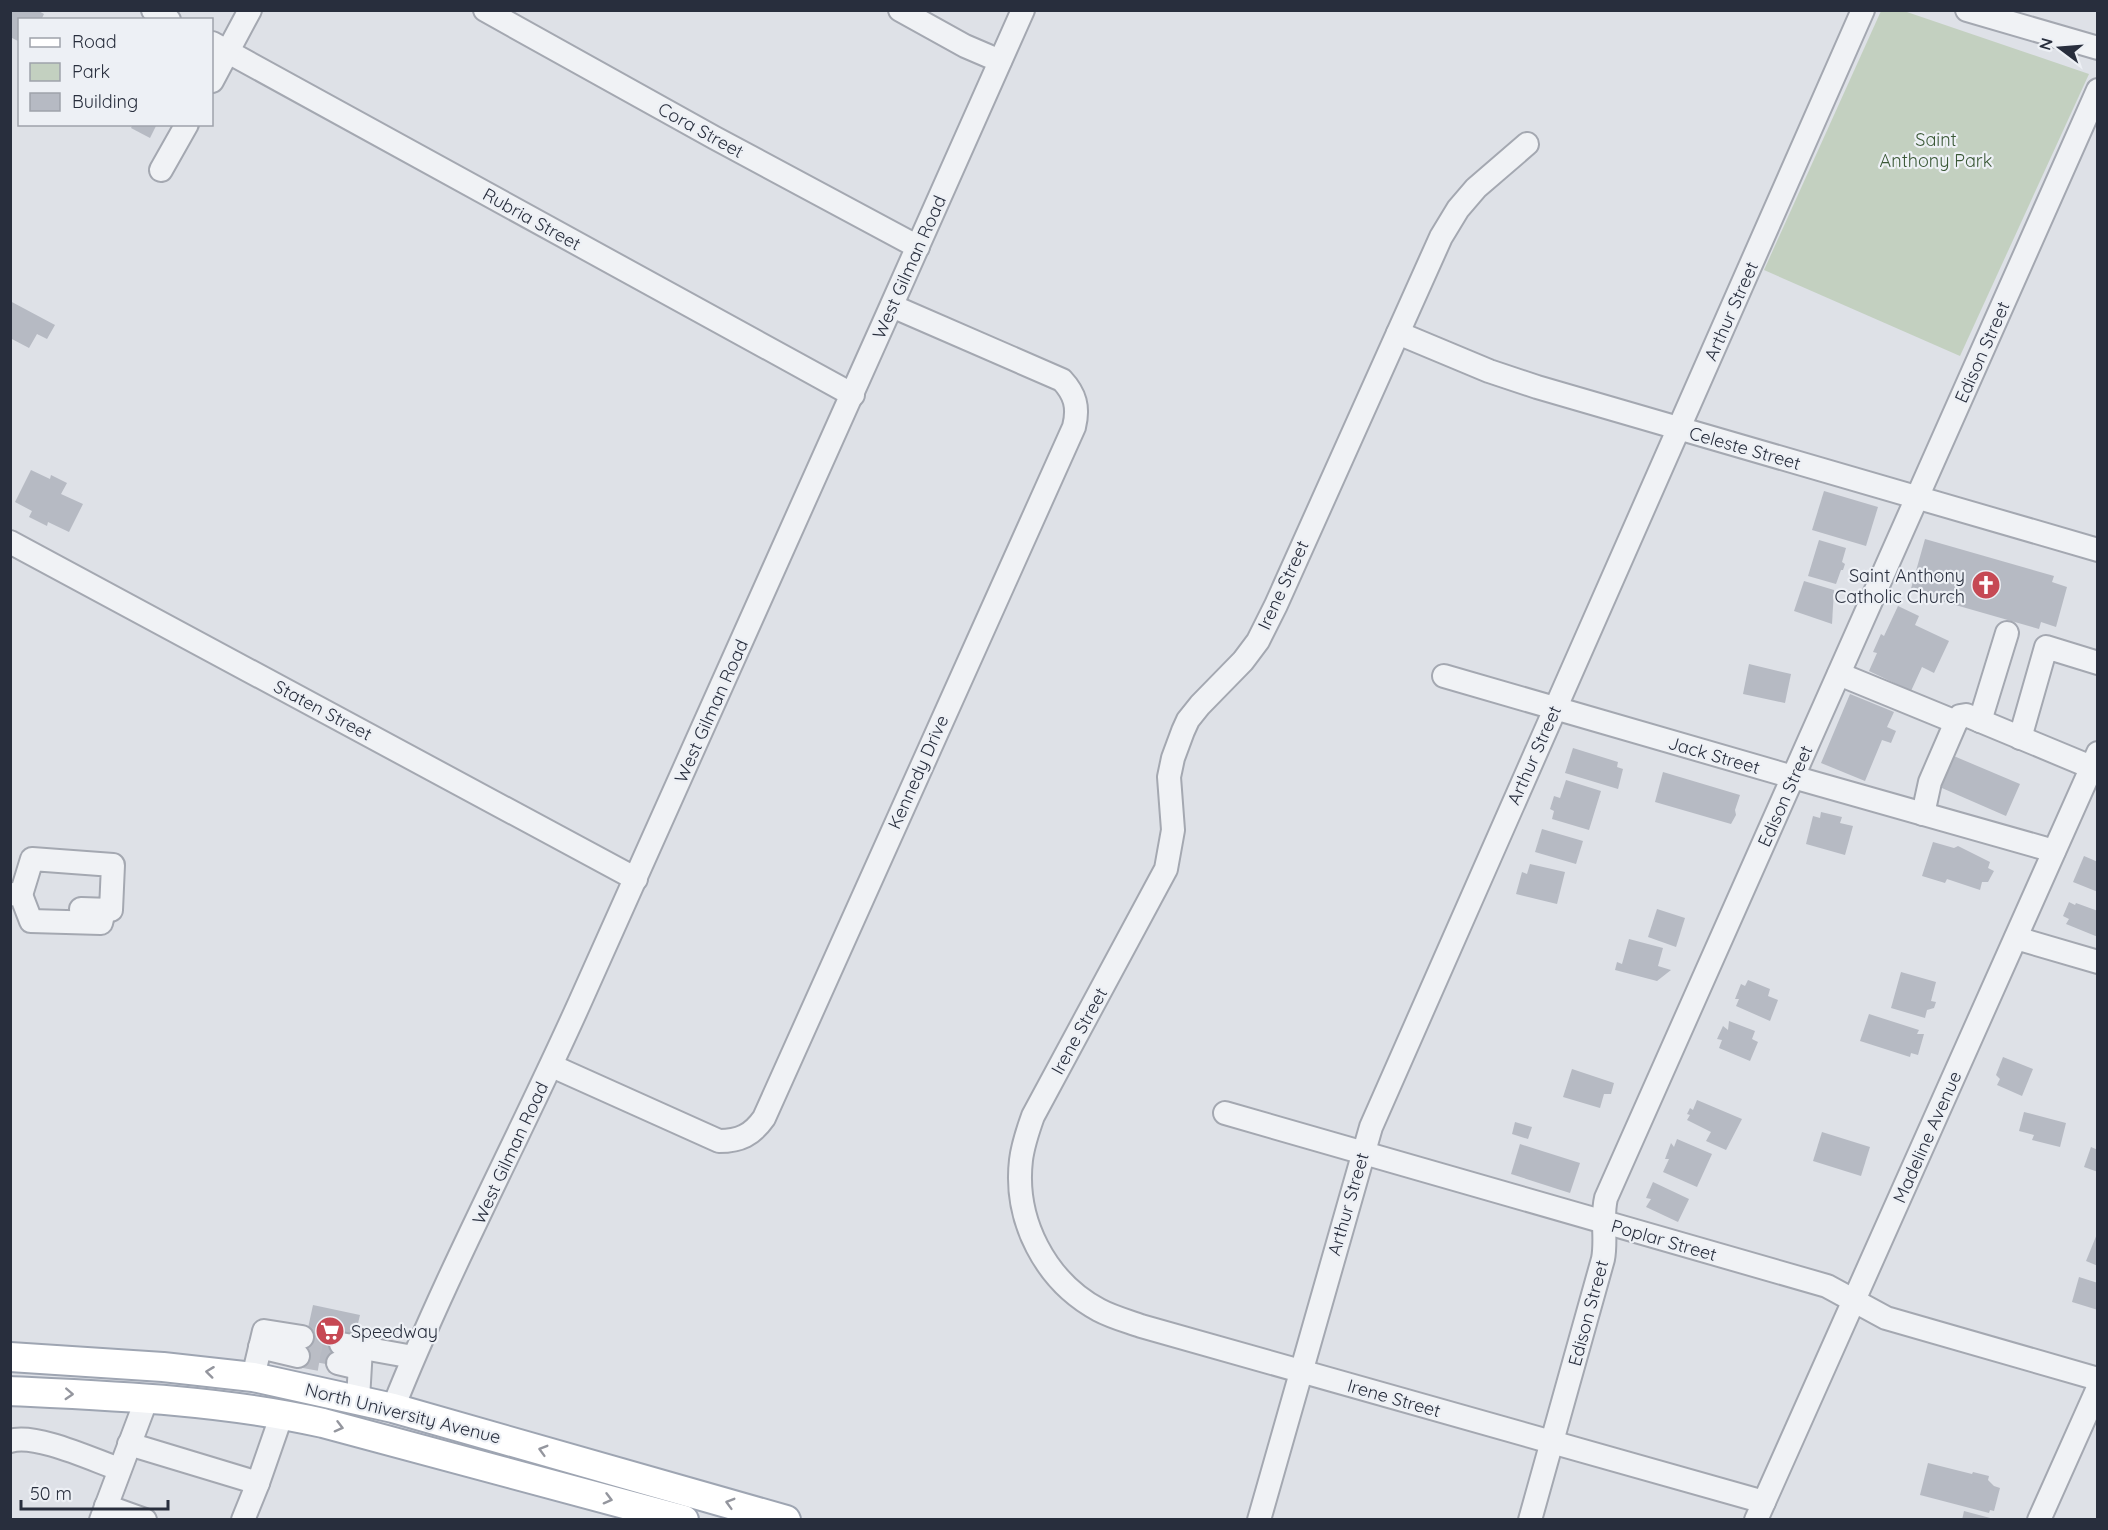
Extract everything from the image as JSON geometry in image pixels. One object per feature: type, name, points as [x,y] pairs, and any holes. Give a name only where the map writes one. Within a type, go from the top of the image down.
[{"type":"main road","name":"North University Avenue","points":[[10,1357],[163,1367],[253,1377],[358,1399],[786,1520]]},
{"type":"main road","name":"North University Avenue","points":[[10,1391],[147,1398],[282,1414],[684,1520]]},
{"type":"street","points":[[153,10],[166,18]]},
{"type":"street","points":[[213,77],[220,47],[250,10]]},
{"type":"street","name":"Cora Street","points":[[485,10],[715,138],[918,247]]},
{"type":"street","points":[[900,10],[965,46],[1000,61]]},
{"type":"street","name":"West Gilman Road","points":[[393,1408],[413,1357],[552,1066],[1023,10]]},
{"type":"street","name":"Arthur Street","points":[[1259,1520],[1363,1154],[1380,1104],[1863,10]]},
{"type":"street","points":[[1967,10],[2097,48]]},
{"type":"street","name":"Rubria Street","points":[[220,47],[853,395]]},
{"type":"street","name":"Edison Street","points":[[1530,1520],[1603,1259],[1606,1244],[1603,1210],[1606,1198],[2097,90]]},
{"type":"street","points":[[161,170],[186,126]]},
{"type":"street","name":"Irene Street","points":[[1527,144],[1476,188],[1458,209],[1441,237],[1276,606],[1258,641],[1243,661],[1188,720],[1173,758],[1169,777],[1173,830],[1166,868],[1033,1116],[1023,1144],[1020,1192],[1030,1234],[1048,1265],[1074,1293],[1096,1309],[1141,1326],[1552,1442],[1760,1511]]},
{"type":"street","name":"Kennedy Drive","points":[[552,1066],[719,1141],[744,1138],[755,1130],[764,1118],[1074,427],[1077,406],[1072,392],[1062,380],[892,306]]},
{"type":"street","name":"Celeste Street","points":[[1398,333],[1479,367],[1527,384],[2097,550]]},
{"type":"street","name":"Staten Street","points":[[10,542],[636,879]]},
{"type":"street","points":[[1980,721],[2007,633]]},
{"type":"street","points":[[2020,738],[2046,647],[2097,663]]},
{"type":"street","points":[[1839,674],[1956,722]]},
{"type":"street","name":"Jack Street","points":[[1444,676],[2054,851]]},
{"type":"street","points":[[1923,814],[1930,782],[1960,716],[1980,721],[2020,738],[2094,760]]},
{"type":"street","name":"Madeline Avenue","points":[[1760,1511],[2094,760]]},
{"type":"street","points":[[32,859],[113,865],[108,909],[101,923],[22,904],[32,859]]},
{"type":"street","points":[[22,904],[108,909]]},
{"type":"street","points":[[2016,938],[2097,962]]},
{"type":"street","name":"Poplar Street","points":[[1226,1113],[1827,1286],[1886,1318],[2097,1379]]},
{"type":"street","points":[[253,1377],[264,1330],[300,1346]]},
{"type":"street","points":[[358,1399],[350,1356],[413,1357]]},
{"type":"street","points":[[2039,1520],[2097,1388]]},
{"type":"street","points":[[145,1520],[104,1513],[147,1398]]},
{"type":"street","points":[[243,1520],[282,1414]]},
{"type":"street","points":[[10,1441],[38,1440],[120,1469]]},
{"type":"street","points":[[129,1444],[258,1483]]},
{"type":"green space","name":"Saint Anthony Park","points":[[1881,11],[1904,11],[2089,74],[1960,356],[1764,270]]},
{"type":"building","points":[[10,10],[37,10],[44,14],[42,18],[18,18],[18,41],[10,37]]},
{"type":"building","points":[[132,126],[156,126],[150,138],[131,128]]},
{"type":"building","points":[[10,301],[55,325],[47,339],[37,334],[29,348],[10,338]]},
{"type":"building","points":[[31,470],[50,479],[51,475],[67,483],[61,494],[83,504],[69,532],[48,522],[47,526],[29,517],[32,511],[15,502]]},
{"type":"building","points":[[1824,491],[1878,507],[1866,546],[1812,530]]},
{"type":"building","name":"Saint Anthony Catholic Church","points":[[1925,539],[2054,576],[2052,582],[2067,587],[2056,627],[2041,622],[2039,629],[1910,592]]},
{"type":"building","points":[[1819,540],[1846,548],[1842,562],[1845,564],[1836,584],[1808,576]]},
{"type":"building","points":[[1804,581],[1834,590],[1832,624],[1794,611]]},
{"type":"building","points":[[1898,606],[1919,616],[1915,625],[1949,641],[1934,673],[1922,667],[1911,691],[1869,671],[1877,653],[1873,652],[1881,634],[1884,636]]},
{"type":"building","points":[[1749,664],[1791,674],[1785,703],[1743,694]]},
{"type":"building","points":[[1850,694],[1894,712],[1887,727],[1896,731],[1891,743],[1882,740],[1865,781],[1821,763]]},
{"type":"building","points":[[1573,748],[1618,762],[1617,767],[1623,769],[1618,789],[1565,773]]},
{"type":"building","points":[[1949,754],[2020,784],[2006,816],[1935,785]]},
{"type":"building","points":[[1663,772],[1740,795],[1735,810],[1736,815],[1731,824],[1655,802]]},
{"type":"building","points":[[1566,780],[1601,791],[1589,830],[1552,819],[1554,811],[1550,809],[1554,796],[1560,798]]},
{"type":"building","points":[[1821,812],[1842,817],[1840,823],[1853,826],[1845,855],[1806,844],[1813,816],[1820,818]]},
{"type":"building","points":[[1542,829],[1583,841],[1576,864],[1535,852]]},
{"type":"building","points":[[1933,842],[1954,848],[1958,846],[1990,862],[1988,868],[1994,871],[1988,882],[1982,882],[1980,890],[1947,879],[1945,883],[1922,876]]},
{"type":"building","points":[[2084,856],[2098,862],[2098,892],[2073,882]]},
{"type":"building","points":[[1530,864],[1565,872],[1557,904],[1516,894],[1522,872],[1527,874]]},
{"type":"building","points":[[2069,902],[2098,911],[2098,937],[2066,924],[2069,919],[2063,916]]},
{"type":"building","points":[[1657,909],[1685,918],[1676,947],[1648,937]]},
{"type":"building","points":[[1629,939],[1663,948],[1658,966],[1671,970],[1657,981],[1615,970],[1617,962],[1622,964]]},
{"type":"building","points":[[1901,972],[1936,982],[1931,1001],[1936,1002],[1934,1008],[1927,1010],[1925,1018],[1891,1008]]},
{"type":"building","points":[[1748,980],[1770,989],[1768,996],[1778,1000],[1770,1021],[1736,1006],[1739,999],[1735,999],[1741,984],[1745,986]]},
{"type":"building","points":[[1869,1014],[1919,1030],[1917,1034],[1924,1034],[1918,1055],[1911,1053],[1910,1057],[1860,1041]]},
{"type":"building","points":[[1729,1021],[1755,1031],[1752,1039],[1758,1042],[1750,1061],[1719,1048],[1722,1040],[1717,1039],[1723,1026],[1728,1030]]},
{"type":"building","points":[[2003,1057],[2033,1069],[2022,1096],[1997,1085],[2000,1079],[1996,1075]]},
{"type":"building","points":[[1572,1069],[1614,1083],[1611,1094],[1604,1094],[1600,1108],[1563,1097]]},
{"type":"building","points":[[1697,1100],[1742,1119],[1726,1150],[1706,1141],[1711,1132],[1687,1120],[1690,1108],[1693,1110]]},
{"type":"building","points":[[2024,1112],[2066,1123],[2060,1147],[2032,1140],[2034,1135],[2019,1131]]},
{"type":"building","points":[[1515,1122],[1532,1127],[1528,1139],[1512,1134]]},
{"type":"building","points":[[1822,1132],[1870,1147],[1861,1176],[1813,1161]]},
{"type":"building","points":[[1677,1139],[1712,1154],[1697,1187],[1663,1172],[1669,1159],[1665,1159],[1671,1143],[1674,1147]]},
{"type":"building","points":[[1520,1144],[1580,1163],[1570,1193],[1511,1174]]},
{"type":"building","points":[[2091,1147],[2098,1150],[2098,1172],[2084,1167]]},
{"type":"building","points":[[1653,1182],[1689,1199],[1678,1222],[1646,1207],[1651,1199],[1646,1198]]},
{"type":"building","points":[[2098,1234],[2098,1266],[2086,1261]]},
{"type":"building","points":[[2079,1277],[2098,1283],[2098,1310],[2072,1302]]},
{"type":"building","points":[[313,1305],[360,1315],[354,1340],[337,1366],[298,1359]]},
{"type":"building","points":[[1928,1463],[1989,1476],[1988,1480],[2000,1488],[1994,1511],[1990,1510],[1989,1513],[1920,1495]]},
{"type":"building","points":[[1964,1511],[1994,1519],[1994,1520],[1962,1520]]},
{"type":"tunnel","points":[[302,1337],[341,1344]]},
{"type":"tunnel","points":[[298,1356],[338,1363]]},
{"type":"place","name":"Saint Anthony Catholic Church","points":[[1986,585]]},
{"type":"place","name":"Speedway","points":[[330,1331]]}]
